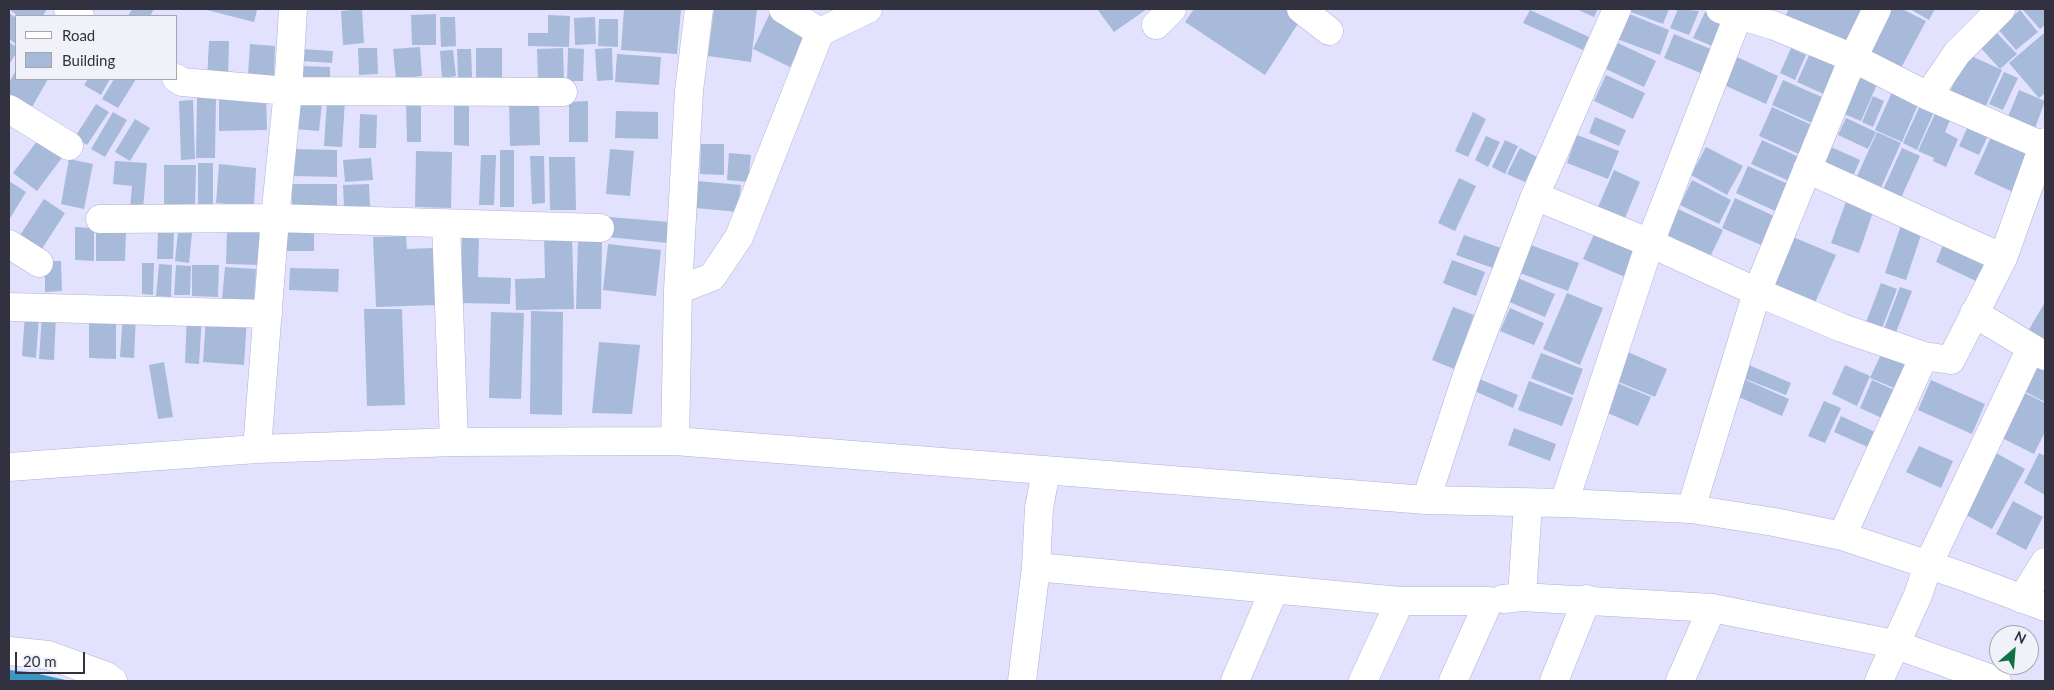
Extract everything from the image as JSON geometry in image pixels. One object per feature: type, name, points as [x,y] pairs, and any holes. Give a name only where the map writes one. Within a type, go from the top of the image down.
[{"type":"street","points":[[257,450],[275,218],[288,91],[293,9]]},
{"type":"street","points":[[675,441],[678,290],[689,91],[699,9]]},
{"type":"street","points":[[783,9],[820,32]]},
{"type":"street","points":[[678,290],[712,277],[739,237],[820,32],[868,9]]},
{"type":"street","points":[[1301,9],[1328,31]]},
{"type":"street","points":[[1426,500],[1467,375],[1535,196],[1617,9]]},
{"type":"street","points":[[1691,509],[1757,292],[1853,58],[1877,9]]},
{"type":"street","points":[[1928,96],[1957,53],[2001,9]]},
{"type":"street","points":[[1535,196],[1650,243],[1842,328],[1924,356],[1951,360],[2003,258],[2044,144],[1928,96],[1779,18],[1729,12],[1650,243],[1564,503]]},
{"type":"street","points":[[178,79],[182,82],[288,91],[563,92]]},
{"type":"street","points":[[9,110],[70,146]]},
{"type":"street","points":[[1807,169],[2003,258]]},
{"type":"street","points":[[100,218],[275,218],[600,228]]},
{"type":"street","points":[[446,224],[454,442]]},
{"type":"street","points":[[9,244],[39,262]]},
{"type":"street","points":[[9,307],[268,314]]},
{"type":"street","points":[[1879,681],[1918,595],[1928,565],[2038,352],[1974,313]]},
{"type":"street","points":[[1842,536],[1924,356]]},
{"type":"street","points":[[9,467],[257,450],[454,442],[675,441],[1426,500],[1564,503],[1691,509],[1774,522],[1842,536],[2034,603],[2045,562]]},
{"type":"street","points":[[1023,681],[1038,508],[1046,471]]},
{"type":"street","points":[[1523,588],[1528,503]]},
{"type":"street","points":[[1035,559],[1274,590],[1400,601],[1489,601],[1523,588],[1587,599],[1712,608],[1898,638],[1997,681]]},
{"type":"street","points":[[1235,681],[1274,590]]},
{"type":"street","points":[[1554,681],[1587,599]]},
{"type":"street","points":[[1363,681],[1400,601]]},
{"type":"street","points":[[1453,681],[1489,601]]},
{"type":"street","points":[[1680,681],[1712,608]]},
{"type":"street","points":[[9,651],[48,655],[106,676],[113,681]]},
{"type":"water","points":[[9,670],[30,672],[70,681],[9,681]]},
{"type":"building","points":[[9,9],[47,9],[44,15],[17,15]]},
{"type":"building","points":[[132,9],[154,9],[151,15],[129,15]]},
{"type":"building","points":[[203,9],[253,9],[257,10],[254,22]]},
{"type":"building","points":[[362,9],[364,43],[343,45],[341,11]]},
{"type":"building","points":[[624,9],[681,10],[677,54],[621,50]]},
{"type":"building","points":[[714,9],[757,9],[751,62],[708,56]]},
{"type":"building","points":[[1097,9],[1147,9],[1114,32]]},
{"type":"building","points":[[1194,9],[1285,9],[1301,19],[1265,75],[1185,22]]},
{"type":"building","points":[[1576,9],[1598,9],[1594,17]]},
{"type":"building","points":[[1623,9],[1669,9],[1663,24]]},
{"type":"building","points":[[1678,9],[1699,11],[1689,35],[1670,28]]},
{"type":"building","points":[[1789,9],[1867,9],[1846,48],[1785,16]]},
{"type":"building","points":[[1888,9],[1902,9],[1926,21],[1900,70],[1865,51]]},
{"type":"building","points":[[1910,9],[1935,9],[1929,20]]},
{"type":"building","points":[[2022,9],[2045,9],[2045,25],[2040,29]]},
{"type":"building","points":[[1530,10],[1589,37],[1583,50],[1523,23]]},
{"type":"building","points":[[2020,10],[2038,32],[2016,50],[1998,29]]},
{"type":"building","points":[[1705,12],[1723,20],[1712,46],[1693,38]]},
{"type":"building","points":[[9,13],[15,17],[15,43],[9,39]]},
{"type":"building","points":[[770,13],[807,31],[790,67],[753,49]]},
{"type":"building","points":[[1627,13],[1669,30],[1660,55],[1617,39]]},
{"type":"building","points":[[436,14],[436,45],[412,45],[411,15]]},
{"type":"building","points":[[548,15],[570,16],[569,47],[528,46],[528,33],[548,33]]},
{"type":"building","points":[[440,17],[455,17],[456,46],[441,47]]},
{"type":"building","points":[[595,17],[596,44],[575,45],[574,18]]},
{"type":"building","points":[[599,19],[618,19],[618,47],[598,46]]},
{"type":"building","points":[[1995,31],[2017,54],[2000,69],[1979,46]]},
{"type":"building","points":[[2044,33],[2045,93],[2039,98],[2009,63]]},
{"type":"building","points":[[1674,34],[1713,50],[1703,74],[1664,58]]},
{"type":"building","points":[[209,41],[229,41],[228,81],[207,80]]},
{"type":"building","points":[[9,42],[15,46],[15,55],[9,65]]},
{"type":"building","points":[[1618,43],[1656,61],[1644,87],[1606,69]]},
{"type":"building","points":[[250,44],[275,46],[274,76],[248,75]]},
{"type":"building","points":[[420,47],[422,76],[396,79],[393,49]]},
{"type":"building","points":[[358,48],[377,48],[378,74],[359,75]]},
{"type":"building","points":[[476,48],[502,48],[502,82],[476,81]]},
{"type":"building","points":[[563,48],[564,80],[538,80],[537,49]]},
{"type":"building","points":[[568,48],[584,49],[583,81],[567,81]]},
{"type":"building","points":[[612,48],[613,80],[597,81],[595,49]]},
{"type":"building","points":[[1791,48],[1806,55],[1795,80],[1780,73]]},
{"type":"building","points":[[302,49],[333,51],[332,63],[301,61]]},
{"type":"building","points":[[457,49],[471,49],[472,78],[458,78]]},
{"type":"building","points":[[453,50],[456,76],[442,78],[440,51]]},
{"type":"building","points":[[1810,53],[1839,66],[1826,95],[1797,82]]},
{"type":"building","points":[[617,54],[661,57],[659,85],[615,82]]},
{"type":"building","points":[[1967,54],[2002,70],[1984,110],[1949,94]]},
{"type":"building","points":[[1737,57],[1778,76],[1766,104],[1724,85]]},
{"type":"building","points":[[301,66],[330,67],[330,81],[301,81]]},
{"type":"building","points":[[15,72],[15,80],[47,80],[31,109],[9,97],[9,83]]},
{"type":"building","points":[[2004,72],[2018,78],[2003,110],[1989,104]]},
{"type":"building","points":[[1862,74],[1878,82],[1861,121],[1844,114]]},
{"type":"building","points":[[1606,75],[1645,93],[1633,119],[1594,101]]},
{"type":"building","points":[[87,80],[109,80],[101,95],[84,85]]},
{"type":"building","points":[[113,80],[135,80],[118,108],[102,99]]},
{"type":"building","points":[[1783,80],[1824,98],[1812,123],[1772,105]]},
{"type":"building","points":[[1893,90],[1919,102],[1902,142],[1875,130]]},
{"type":"building","points":[[2019,90],[2045,101],[2034,131],[2007,119]]},
{"type":"building","points":[[266,95],[267,130],[219,131],[219,96]]},
{"type":"building","points":[[1873,96],[1884,101],[1873,127],[1862,122]]},
{"type":"building","points":[[197,97],[216,98],[215,158],[196,158]]},
{"type":"building","points":[[193,100],[195,159],[181,160],[179,101]]},
{"type":"building","points":[[327,100],[345,101],[342,147],[324,146]]},
{"type":"building","points":[[454,100],[469,101],[469,146],[454,145]]},
{"type":"building","points":[[539,100],[540,145],[510,146],[509,101]]},
{"type":"building","points":[[298,101],[322,104],[319,131],[295,129]]},
{"type":"building","points":[[588,101],[588,142],[569,142],[569,102]]},
{"type":"building","points":[[1922,101],[1936,107],[1917,150],[1903,143]]},
{"type":"building","points":[[406,102],[421,102],[421,142],[407,142]]},
{"type":"building","points":[[96,104],[109,112],[87,145],[75,137]]},
{"type":"building","points":[[1772,107],[1814,126],[1801,155],[1759,136]]},
{"type":"building","points":[[1938,107],[1953,114],[1945,132],[1958,139],[1946,167],[1933,161],[1934,158],[1918,151]]},
{"type":"building","points":[[616,111],[658,112],[658,139],[615,138]]},
{"type":"building","points":[[113,112],[127,120],[105,157],[91,149]]},
{"type":"building","points":[[1473,112],[1486,119],[1468,157],[1455,151]]},
{"type":"building","points":[[360,114],[377,115],[376,148],[359,148]]},
{"type":"building","points":[[1595,117],[1626,130],[1619,146],[1589,133]]},
{"type":"building","points":[[1846,118],[1876,132],[1868,149],[1838,135]]},
{"type":"building","points":[[135,119],[150,128],[130,161],[115,152]]},
{"type":"building","points":[[1970,122],[1990,131],[1979,155],[1959,146]]},
{"type":"building","points":[[1877,132],[1901,143],[1878,194],[1854,183]]},
{"type":"building","points":[[1577,135],[1619,151],[1608,179],[1567,163]]},
{"type":"building","points":[[1992,135],[2031,153],[2013,192],[1974,174]]},
{"type":"building","points":[[1486,136],[1500,142],[1488,167],[1475,160]]},
{"type":"building","points":[[40,137],[64,155],[37,191],[13,173]]},
{"type":"building","points":[[1505,140],[1518,146],[1505,174],[1492,167]]},
{"type":"building","points":[[1762,140],[1799,157],[1789,181],[1751,164]]},
{"type":"building","points":[[701,144],[724,144],[724,175],[700,174]]},
{"type":"building","points":[[1706,147],[1743,166],[1727,195],[1691,175]]},
{"type":"building","points":[[1831,147],[1860,160],[1851,181],[1822,168]]},
{"type":"building","points":[[1520,148],[1537,157],[1525,182],[1507,174]]},
{"type":"building","points":[[1902,148],[1920,156],[1900,200],[1882,192]]},
{"type":"building","points":[[295,149],[337,150],[337,177],[294,176]]},
{"type":"building","points":[[610,149],[634,151],[630,196],[606,194]]},
{"type":"building","points":[[500,150],[514,150],[514,207],[500,207]]},
{"type":"building","points":[[416,151],[452,152],[451,208],[415,207]]},
{"type":"building","points":[[729,153],[751,155],[748,182],[727,180]]},
{"type":"building","points":[[481,155],[496,155],[494,205],[479,205]]},
{"type":"building","points":[[530,156],[544,156],[545,203],[532,204]]},
{"type":"building","points":[[549,157],[575,157],[576,210],[550,210]]},
{"type":"building","points":[[371,158],[373,180],[345,182],[343,160]]},
{"type":"building","points":[[69,159],[93,164],[84,209],[61,204]]},
{"type":"building","points":[[115,161],[147,163],[143,209],[130,208],[132,186],[113,184]]},
{"type":"building","points":[[198,163],[213,163],[213,206],[198,206]]},
{"type":"building","points":[[219,164],[256,168],[254,206],[216,203]]},
{"type":"building","points":[[164,165],[196,165],[195,208],[164,208]]},
{"type":"building","points":[[1748,166],[1788,184],[1775,211],[1736,193]]},
{"type":"building","points":[[1614,170],[1640,182],[1625,218],[1598,207]]},
{"type":"building","points":[[1459,178],[1476,186],[1455,231],[1438,223]]},
{"type":"building","points":[[1692,180],[1731,200],[1719,224],[1680,205]]},
{"type":"building","points":[[9,181],[26,192],[9,220]]},
{"type":"building","points":[[698,181],[741,185],[738,212],[696,208]]},
{"type":"building","points":[[292,184],[337,184],[337,206],[292,207]]},
{"type":"building","points":[[369,184],[370,206],[344,207],[343,185]]},
{"type":"building","points":[[1735,198],[1774,216],[1761,245],[1722,228]]},
{"type":"building","points":[[44,199],[65,213],[38,255],[16,241]]},
{"type":"building","points":[[1847,199],[1874,209],[1859,253],[1831,243]]},
{"type":"building","points":[[1678,209],[1723,230],[1709,259],[1664,239]]},
{"type":"building","points":[[609,217],[670,222],[668,243],[608,237]]},
{"type":"building","points":[[1902,222],[1923,229],[1906,280],[1885,273]]},
{"type":"building","points":[[75,227],[94,228],[94,261],[75,260]]},
{"type":"building","points":[[287,227],[314,227],[314,251],[287,251]]},
{"type":"building","points":[[96,228],[126,229],[125,261],[96,261]]},
{"type":"building","points":[[227,230],[259,231],[259,265],[226,264]]},
{"type":"building","points":[[158,232],[174,232],[173,259],[157,259]]},
{"type":"building","points":[[178,232],[192,233],[189,263],[175,261]]},
{"type":"building","points":[[462,232],[479,233],[478,277],[511,278],[510,304],[461,303]]},
{"type":"building","points":[[1595,232],[1637,249],[1625,277],[1583,259]]},
{"type":"building","points":[[544,233],[572,233],[574,309],[516,310],[515,279],[545,278]]},
{"type":"building","points":[[1464,235],[1501,248],[1493,268],[1456,255]]},
{"type":"building","points":[[406,236],[407,249],[433,248],[436,305],[376,307],[373,237]]},
{"type":"building","points":[[1793,237],[1836,255],[1814,305],[1772,286]]},
{"type":"building","points":[[1946,238],[1989,257],[1978,282],[1936,262]]},
{"type":"building","points":[[578,239],[602,240],[601,309],[576,309]]},
{"type":"building","points":[[608,244],[661,250],[656,296],[603,290]]},
{"type":"building","points":[[1531,245],[1579,263],[1568,291],[1520,273]]},
{"type":"building","points":[[1452,260],[1485,272],[1476,296],[1443,283]]},
{"type":"building","points":[[45,261],[61,261],[62,291],[45,292]]},
{"type":"building","points":[[142,263],[154,263],[153,295],[142,294]]},
{"type":"building","points":[[159,264],[172,265],[171,297],[156,296]]},
{"type":"building","points":[[176,265],[191,266],[190,295],[174,295]]},
{"type":"building","points":[[192,265],[219,265],[218,297],[192,296]]},
{"type":"building","points":[[225,267],[256,269],[254,301],[222,299]]},
{"type":"building","points":[[290,268],[339,269],[338,292],[289,290]]},
{"type":"building","points":[[1518,278],[1555,294],[1545,317],[1507,301]]},
{"type":"building","points":[[1881,283],[1897,289],[1881,331],[1865,325]]},
{"type":"building","points":[[1900,287],[1912,291],[1895,335],[1883,331]]},
{"type":"building","points":[[1567,293],[1603,308],[1580,365],[1543,349]]},
{"type":"building","points":[[2045,302],[2045,344],[2027,333]]},
{"type":"building","points":[[1453,307],[1474,315],[1454,369],[1432,360]]},
{"type":"building","points":[[1510,308],[1544,323],[1534,345],[1500,331]]},
{"type":"building","points":[[364,309],[402,309],[405,405],[367,406]]},
{"type":"building","points":[[531,311],[563,312],[562,415],[530,414]]},
{"type":"building","points":[[491,312],[524,313],[521,399],[489,398]]},
{"type":"building","points":[[25,314],[39,316],[36,358],[22,356]]},
{"type":"building","points":[[42,314],[56,315],[54,360],[39,359]]},
{"type":"building","points":[[123,314],[136,315],[134,358],[120,357]]},
{"type":"building","points":[[187,316],[202,317],[199,364],[185,363]]},
{"type":"building","points":[[206,316],[247,319],[244,365],[203,362]]},
{"type":"building","points":[[89,319],[116,320],[116,359],[89,358]]},
{"type":"building","points":[[599,342],[640,345],[632,414],[592,413]]},
{"type":"building","points":[[1621,349],[1667,369],[1655,397],[1609,378]]},
{"type":"building","points":[[1883,350],[1911,362],[1899,390],[1870,378]]},
{"type":"building","points":[[1541,353],[1583,369],[1573,395],[1531,378]]},
{"type":"building","points":[[164,362],[173,417],[158,419],[149,365]]},
{"type":"building","points":[[2036,362],[2045,367],[2045,402],[2022,390]]},
{"type":"building","points":[[1744,363],[1791,383],[1786,395],[1738,376]]},
{"type":"building","points":[[1845,365],[1870,376],[1857,406],[1832,394]]},
{"type":"building","points":[[1739,377],[1789,399],[1782,416],[1732,394]]},
{"type":"building","points":[[1477,378],[1518,395],[1513,408],[1472,390]]},
{"type":"building","points":[[1608,379],[1651,397],[1638,426],[1596,408]]},
{"type":"building","points":[[1872,380],[1899,392],[1886,420],[1860,408]]},
{"type":"building","points":[[1931,380],[1985,404],[1972,434],[1918,410]]},
{"type":"building","points":[[1529,381],[1573,398],[1562,426],[1518,410]]},
{"type":"building","points":[[2021,391],[2045,403],[2045,432],[2034,454],[1998,436]]},
{"type":"building","points":[[1824,401],[1841,408],[1825,443],[1808,436]]},
{"type":"building","points":[[1841,416],[1877,433],[1870,448],[1834,432]]},
{"type":"building","points":[[1514,428],[1556,444],[1550,461],[1508,445]]},
{"type":"building","points":[[1919,446],[1953,461],[1941,488],[1906,472]]},
{"type":"building","points":[[1987,448],[2025,469],[1992,529],[1959,511]]},
{"type":"building","points":[[2039,453],[2045,456],[2045,495],[2024,483]]},
{"type":"building","points":[[2013,501],[2043,517],[2026,550],[1996,534]]}]
